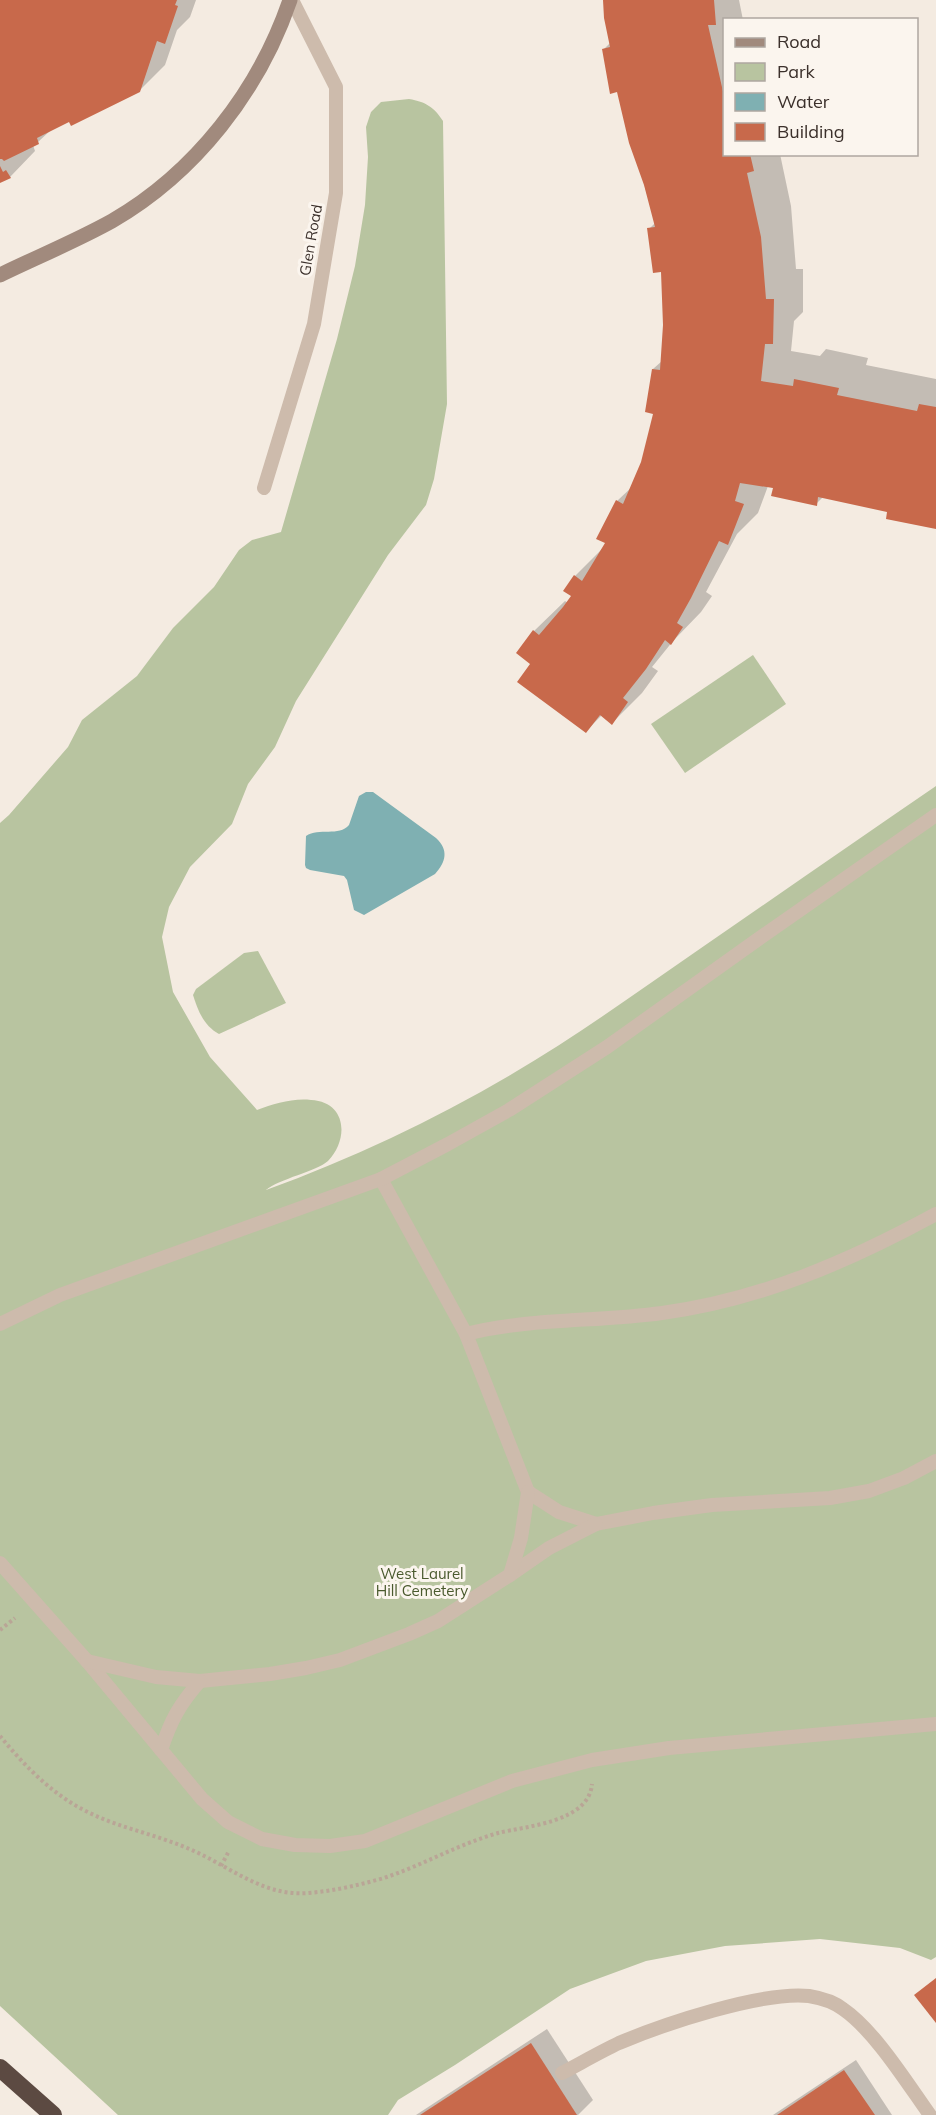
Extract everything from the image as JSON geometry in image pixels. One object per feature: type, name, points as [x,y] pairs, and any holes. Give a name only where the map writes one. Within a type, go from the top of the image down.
[{"type":"highway","points":[[0,2068],[53,2115]]},
{"type":"street","points":[[0,275],[113,220],[155,192],[187,165],[215,134],[241,98],[277,34],[291,0]]},
{"type":"lane","name":"Glen Road","points":[[264,488],[314,324],[336,193],[336,87],[291,0]]},
{"type":"lane","points":[[0,1323],[60,1295],[381,1179],[509,1110],[607,1047],[936,815]]},
{"type":"lane","points":[[381,1179],[466,1334],[528,1492],[521,1538],[510,1575]]},
{"type":"lane","points":[[466,1334],[512,1325],[662,1313],[740,1298],[818,1272],[936,1214]]},
{"type":"lane","points":[[87,1661],[156,1677],[200,1681],[306,1668],[374,1648],[438,1621],[549,1548],[596,1524],[712,1505],[839,1496],[904,1478],[936,1461]]},
{"type":"lane","points":[[528,1492],[559,1512],[596,1524]]},
{"type":"lane","points":[[0,1563],[87,1661],[201,1798],[228,1822],[262,1839],[295,1845],[330,1846],[365,1841],[512,1781],[582,1762],[669,1748],[936,1724]]},
{"type":"lane","points":[[161,1750],[182,1702],[200,1681]]},
{"type":"lane","points":[[562,2073],[617,2044],[689,2019],[778,1997],[808,1996],[826,2000],[843,2008],[856,2019],[896,2067],[930,2115]]},
{"type":"green space","name":"West Laurel Hill Cemetery","points":[[409,99],[429,106],[443,121],[447,404],[434,479],[426,505],[388,555],[296,701],[275,747],[248,784],[232,824],[190,867],[169,907],[162,937],[173,992],[210,1057],[257,1110],[283,1102],[311,1100],[323,1102],[338,1114],[341,1133],[335,1152],[328,1161],[266,1190],[392,1138],[483,1091],[537,1059],[610,1012],[936,786],[936,1957],[931,1960],[900,1948],[820,1939],[725,1946],[646,1961],[570,1989],[398,2100],[388,2115],[118,2115],[0,2006],[0,823],[68,747],[82,720],[137,676],[173,628],[214,587],[239,550],[252,540],[281,532],[337,339],[355,266],[365,205],[368,157],[366,127],[371,112],[381,102]]},
{"type":"green space","points":[[753,655],[786,704],[685,773],[651,724]]},
{"type":"green space","points":[[258,951],[286,1003],[219,1034],[202,1018],[193,995],[196,989],[244,953]]},
{"type":"water","points":[[366,792],[373,792],[436,838],[443,847],[445,856],[435,874],[364,915],[354,910],[344,876],[310,870],[305,865],[306,836],[311,833],[345,829],[349,825],[359,796]]},
{"type":"building","points":[[0,0],[177,0],[175,5],[178,6],[165,44],[157,41],[140,92],[71,126],[69,122],[37,138],[39,144],[4,161],[0,159]]},
{"type":"building","points":[[603,0],[714,0],[716,25],[708,25],[723,92],[723,156],[750,156],[754,171],[747,173],[761,237],[766,299],[774,299],[773,344],[765,344],[761,381],[793,386],[794,379],[839,388],[837,395],[917,411],[919,404],[936,407],[936,529],[886,519],[887,512],[818,497],[817,506],[771,496],[773,488],[740,483],[735,501],[744,504],[728,545],[719,541],[677,623],[683,627],[671,645],[665,640],[623,698],[628,702],[612,725],[600,715],[586,733],[517,682],[530,664],[516,653],[533,630],[539,635],[563,607],[571,596],[563,591],[574,575],[582,581],[605,543],[596,539],[616,500],[623,504],[641,462],[653,414],[645,412],[652,369],[660,370],[663,325],[661,272],[653,273],[647,228],[655,227],[644,185],[629,143],[617,92],[610,94],[602,49],[610,47]]},
{"type":"building","points":[[0,166],[3,172],[6,170],[11,178],[0,183]]},
{"type":"building","points":[[936,1978],[936,2023],[914,1995]]},
{"type":"building","points":[[531,2043],[577,2115],[420,2115]]},
{"type":"building","points":[[844,2070],[875,2115],[777,2115]]}]
